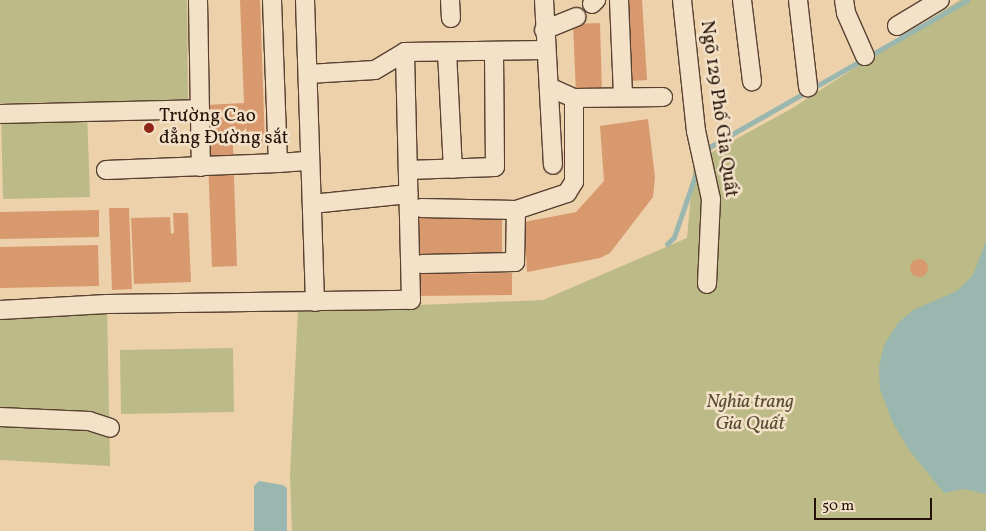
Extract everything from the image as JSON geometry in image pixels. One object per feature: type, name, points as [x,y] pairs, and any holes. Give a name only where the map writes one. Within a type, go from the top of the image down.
[{"type":"street","points":[[198,0],[201,167]]},
{"type":"street","points":[[272,0],[278,163]]},
{"type":"street","points":[[305,0],[315,302]]},
{"type":"street","points":[[450,0],[451,18]]},
{"type":"street","points":[[544,0],[545,50],[553,165]]},
{"type":"street","points":[[619,0],[623,97]]},
{"type":"street","name":"Ngõ 129 Phố Gia Quất","points":[[682,0],[696,131],[711,199],[707,284]]},
{"type":"street","points":[[742,0],[752,81]]},
{"type":"street","points":[[798,0],[808,87]]},
{"type":"street","points":[[844,0],[846,13],[865,56]]},
{"type":"street","points":[[897,26],[940,0]]},
{"type":"street","points":[[544,30],[576,17]]},
{"type":"street","points":[[308,74],[375,70],[405,52],[545,50]]},
{"type":"street","points":[[0,310],[107,304],[411,300],[405,52]]},
{"type":"street","points":[[447,52],[454,168]]},
{"type":"street","points":[[408,170],[495,167],[494,52]]},
{"type":"street","points":[[549,87],[574,98],[663,97]]},
{"type":"street","points":[[421,208],[516,210],[567,193],[574,182],[574,98]]},
{"type":"street","points":[[0,114],[200,109]]},
{"type":"street","points":[[106,170],[310,161]]},
{"type":"street","points":[[312,204],[408,194]]},
{"type":"street","points":[[422,264],[515,262],[516,210]]},
{"type":"street","points":[[0,417],[89,421],[110,428]]},
{"type":"green space","points":[[0,0],[187,0],[188,101],[0,103]]},
{"type":"green space","name":"Nghĩa trang Gia Quất","points":[[960,0],[986,0],[986,531],[292,531],[290,476],[298,310],[543,300],[687,238],[694,162],[791,109]]},
{"type":"green space","points":[[87,111],[90,197],[3,199],[1,113]]},
{"type":"green space","points":[[107,304],[110,466],[0,460],[0,310]]},
{"type":"green space","points":[[233,348],[234,412],[121,414],[120,350]]},
{"type":"water","points":[[986,241],[986,494],[963,489],[944,493],[909,450],[892,421],[880,389],[879,367],[884,345],[898,323],[913,310],[957,291],[973,275]]},
{"type":"water","points":[[259,481],[283,485],[287,488],[287,531],[254,531],[254,486]]},
{"type":"building","points":[[240,0],[260,0],[265,144],[233,145],[237,266],[212,267],[206,105],[244,103]]},
{"type":"building","points":[[614,0],[642,0],[647,80],[615,82]]},
{"type":"building","points":[[600,23],[602,93],[576,94],[573,24]]},
{"type":"building","points":[[648,119],[655,177],[653,197],[610,253],[600,258],[527,272],[524,222],[576,212],[604,181],[600,126]]},
{"type":"building","points":[[109,208],[129,208],[132,289],[112,290]]},
{"type":"building","points":[[99,210],[99,237],[0,239],[0,212]]},
{"type":"building","points":[[415,212],[502,212],[502,254],[415,254]]},
{"type":"building","points":[[173,213],[188,213],[191,282],[134,284],[131,218],[170,217],[171,234],[174,233]]},
{"type":"building","points":[[98,245],[99,286],[0,288],[0,247]]},
{"type":"building","points":[[915,259],[923,259],[928,264],[926,275],[915,277],[910,272],[910,264]]},
{"type":"building","points":[[512,273],[512,295],[417,296],[416,274]]},
{"type":"waterway","points":[[706,149],[967,0]]},
{"type":"waterway","points":[[667,244],[674,237],[695,176]]},
{"type":"place","name":"Trường Cao đẳng Đường sắt","points":[[149,128]]}]
